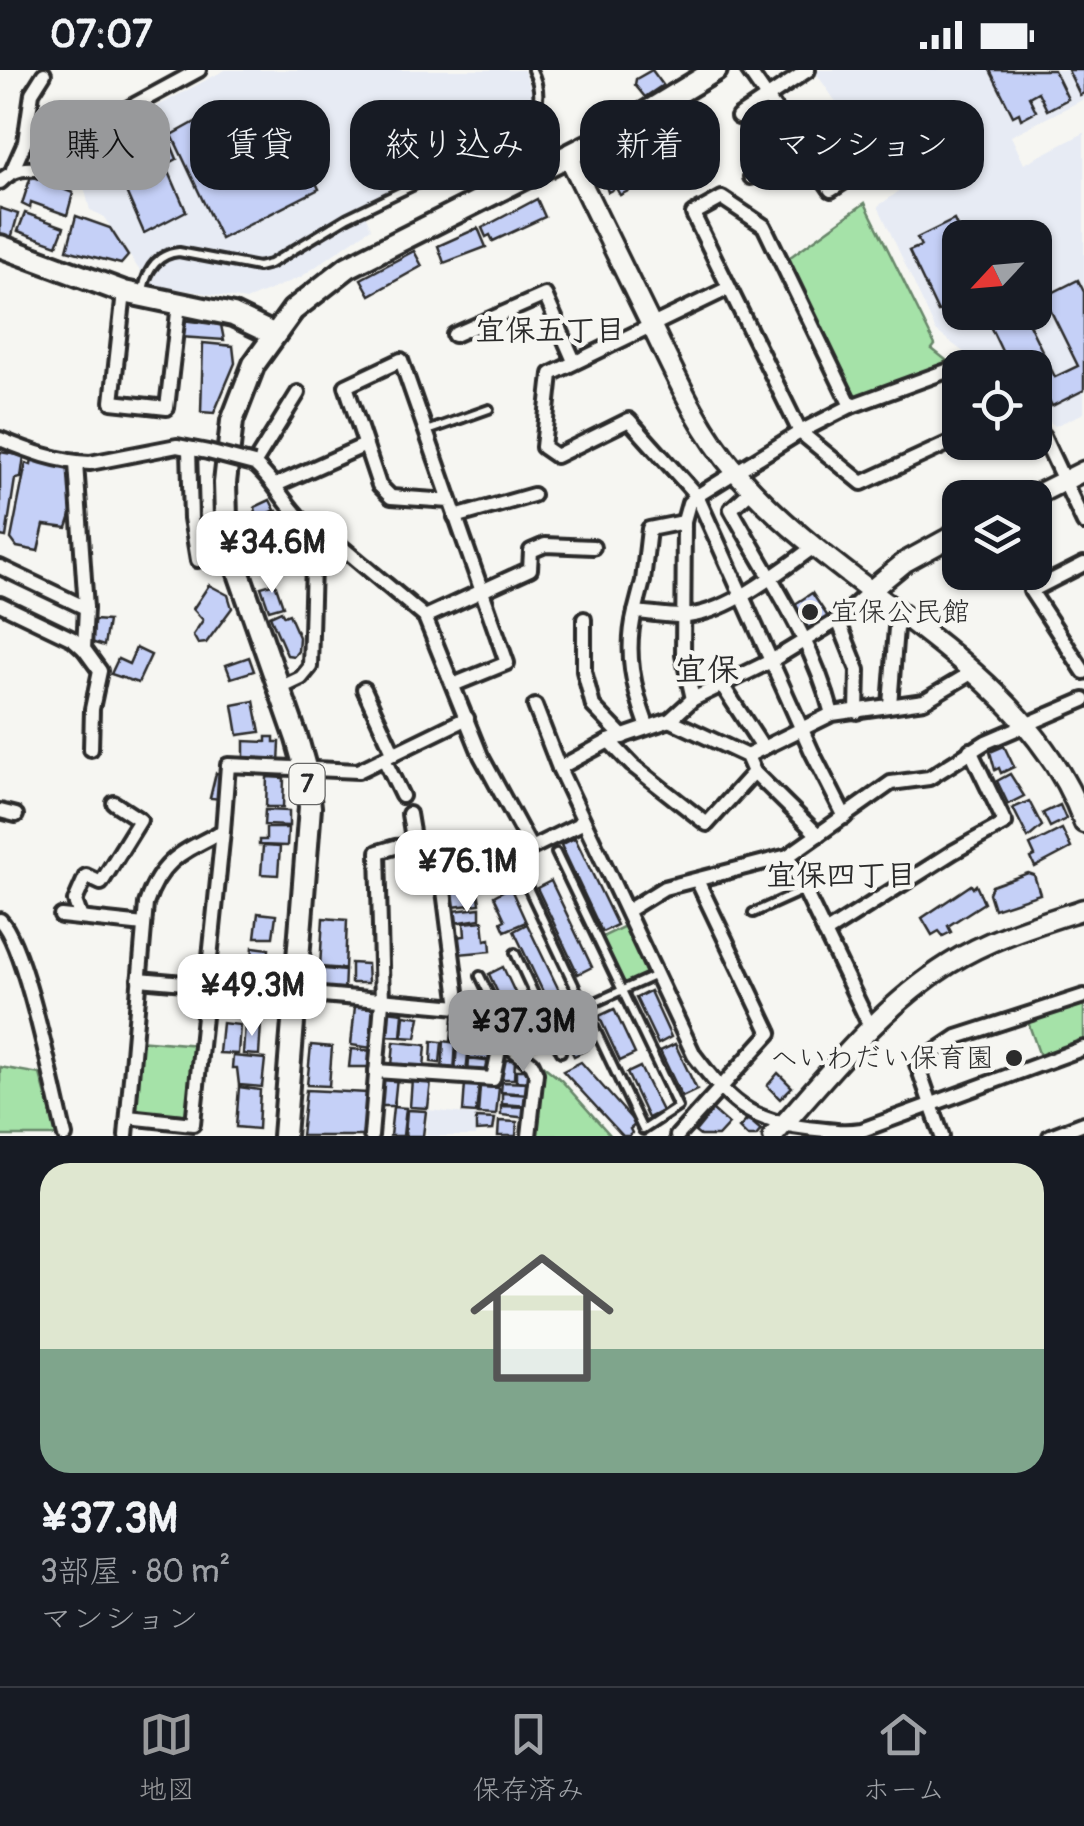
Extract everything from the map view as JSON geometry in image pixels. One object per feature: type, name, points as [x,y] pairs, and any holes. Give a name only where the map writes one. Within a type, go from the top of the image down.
[{"type":"main road","name":"7","points":[[284,1136],[310,807],[306,772],[234,560],[225,496],[228,443],[235,411],[254,364],[294,310],[348,267],[568,155],[716,70]]},
{"type":"main road","points":[[0,246],[133,294],[233,314],[273,334]]},
{"type":"street","points":[[13,169],[78,168],[114,116],[199,70]]},
{"type":"street","points":[[748,70],[768,98]]},
{"type":"street","points":[[738,117],[808,70]]},
{"type":"street","points":[[0,182],[13,169],[25,142],[32,93],[44,74]]},
{"type":"street","points":[[568,155],[700,422],[735,471],[814,546],[972,673],[1028,726],[1061,772],[1084,822]]},
{"type":"street","points":[[851,406],[764,226],[722,198],[693,214],[800,432],[862,483],[942,446]]},
{"type":"street","points":[[727,289],[551,374],[543,447],[556,456],[629,420],[698,496],[845,817]]},
{"type":"street","points":[[133,294],[112,402],[166,408],[179,304]]},
{"type":"street","points":[[454,336],[545,295],[574,361]]},
{"type":"street","points":[[450,502],[391,497],[378,486],[346,386],[401,360],[507,662],[454,685]]},
{"type":"street","points":[[693,699],[683,655],[684,522],[690,503],[800,432],[851,406],[942,373]]},
{"type":"street","points":[[254,464],[298,393]]},
{"type":"street","points":[[0,440],[76,463],[90,464],[176,446],[254,464],[314,531],[326,534],[425,617],[481,756],[530,848],[584,822]]},
{"type":"street","points":[[276,485],[363,446]]},
{"type":"street","points":[[189,449],[190,518],[198,560]]},
{"type":"street","points":[[1052,456],[1084,523]]},
{"type":"street","points":[[76,463],[86,608],[84,648]]},
{"type":"street","points":[[1052,486],[1084,472]]},
{"type":"street","points":[[752,490],[731,509],[804,640],[822,677],[832,714]]},
{"type":"street","points":[[455,517],[532,495]]},
{"type":"street","points":[[647,726],[632,685],[630,633],[644,581],[650,529],[684,522]]},
{"type":"street","points":[[280,688],[301,678],[311,661],[314,531]]},
{"type":"street","points":[[559,768],[616,739],[670,720],[693,699],[771,660],[838,620],[904,562],[942,542]]},
{"type":"street","points":[[425,617],[530,568],[531,551],[544,546],[592,547]]},
{"type":"street","points":[[635,612],[684,616],[742,595],[814,546]]},
{"type":"street","points":[[1084,564],[1032,591],[1078,653],[1084,672]]},
{"type":"street","points":[[0,566],[86,608]]},
{"type":"street","points":[[0,604],[72,639],[84,648],[100,671],[92,709],[90,748]]},
{"type":"street","points":[[890,705],[896,628],[904,618]]},
{"type":"street","points":[[584,619],[584,671],[593,706],[632,765],[656,780],[706,824],[754,772]]},
{"type":"street","points":[[838,620],[858,670],[858,712]]},
{"type":"street","points":[[747,756],[832,714],[924,701],[972,673]]},
{"type":"street","points":[[722,685],[763,748]]},
{"type":"street","points":[[364,689],[402,796]]},
{"type":"street","points":[[627,911],[664,888],[788,856],[891,784],[929,778],[970,750],[1084,700]]},
{"type":"street","points":[[536,706],[559,768],[694,1056],[720,1090],[778,1130],[862,1130],[1084,1048]]},
{"type":"street","points":[[128,1118],[193,1124],[228,766],[358,772],[467,718]]},
{"type":"street","points":[[670,720],[747,756],[754,772],[818,835]]},
{"type":"street","points":[[826,934],[1005,823],[970,750]]},
{"type":"street","points":[[81,918],[75,901],[86,876],[101,883],[140,820],[114,803]]},
{"type":"street","points":[[0,811],[16,815]]},
{"type":"street","points":[[409,814],[414,844]]},
{"type":"street","points":[[126,1136],[146,904],[155,877],[176,856],[223,831]]},
{"type":"street","points":[[371,1136],[382,1002],[378,852],[414,844],[438,844],[460,1007]]},
{"type":"street","points":[[788,856],[870,1026]]},
{"type":"street","points":[[677,1136],[770,1033],[696,880]]},
{"type":"street","points":[[778,1130],[870,1026],[950,963],[1018,931],[1084,909]]},
{"type":"street","points":[[62,916],[144,925]]},
{"type":"street","points":[[0,920],[16,946],[65,1136]]},
{"type":"street","points":[[139,979],[460,1007],[532,1064],[536,1073],[529,1136]]},
{"type":"street","points":[[942,1136],[917,1064],[958,1037],[1084,996]]},
{"type":"street","points":[[376,1071],[493,1079],[501,1040]]},
{"type":"street","points":[[1050,1136],[1068,1133],[1084,1123]]},
{"type":"lane","points":[[133,294],[144,285],[154,263],[168,254],[179,252],[258,267],[270,264],[348,217],[516,136],[536,113],[539,96],[532,70]]},
{"type":"lane","points":[[426,432],[490,409]]},
{"type":"lane","points":[[519,869],[642,1130],[678,1107],[556,853]]},
{"type":"lane","points":[[753,914],[804,890]]},
{"type":"lane","points":[[516,953],[561,1052]]},
{"type":"lane","points":[[480,976],[498,1013],[529,1032],[657,974]]},
{"type":"shaded area","points":[[225,70],[524,70],[533,95],[533,100],[350,100],[350,190],[394,190],[361,206],[371,228],[301,277],[246,300],[141,283],[142,274],[103,216],[90,210],[85,190],[170,190],[169,100]]},
{"type":"shaded area","points":[[814,70],[1084,70],[1084,99],[1011,136],[1024,164],[1084,133],[1084,413],[1055,426],[1052,423],[1052,350],[961,350],[936,331],[878,206],[897,190],[984,190],[984,100],[835,100]]},
{"type":"shaded area","points":[[428,1110],[476,1115],[475,1136],[426,1136]]},
{"type":"green space","points":[[865,203],[935,345],[932,349],[942,357],[942,367],[859,396],[850,393],[786,260]]},
{"type":"green space","points":[[629,924],[649,968],[647,976],[624,987],[600,938]]},
{"type":"green space","points":[[1084,1003],[1084,1043],[1041,1059],[1028,1022]]},
{"type":"green space","points":[[137,1040],[198,1045],[191,1112],[185,1118],[138,1113],[133,1108]]},
{"type":"green space","points":[[541,1064],[561,1080],[611,1136],[536,1136]]},
{"type":"green space","points":[[0,1067],[40,1074],[57,1136],[0,1136]]},
{"type":"building","points":[[652,70],[663,85],[645,97],[635,85],[636,79]]},
{"type":"building","points":[[990,70],[1054,70],[1068,99],[1047,110],[1038,92],[1029,97],[1036,111],[1021,119],[1019,113],[1013,116]]},
{"type":"building","points":[[1068,70],[1084,70],[1084,93],[1080,95]]},
{"type":"building","points":[[190,125],[190,173],[172,135]]},
{"type":"building","points":[[170,142],[177,159],[170,163]]},
{"type":"building","points":[[170,174],[186,211],[144,233],[125,190],[170,190]]},
{"type":"building","points":[[30,179],[30,190],[73,193],[67,215],[31,202],[30,208],[22,204]]},
{"type":"building","points":[[198,190],[317,190],[221,239]]},
{"type":"building","points":[[537,199],[545,217],[493,241],[490,235],[486,237],[482,228]]},
{"type":"building","points":[[0,208],[18,214],[11,239],[0,235]]},
{"type":"building","points":[[25,213],[64,227],[57,245],[18,231]]},
{"type":"building","points":[[76,216],[110,228],[128,256],[121,264],[67,250]]},
{"type":"building","points":[[942,226],[942,311],[938,312],[909,251],[921,246],[917,238]]},
{"type":"building","points":[[478,228],[486,247],[444,263],[438,246]]},
{"type":"building","points":[[414,251],[422,266],[370,295],[361,279]]},
{"type":"building","points":[[1078,280],[1084,292],[1084,390],[1052,406],[1052,371],[1055,377],[1078,366],[1052,313],[1052,293]]},
{"type":"building","points":[[182,320],[221,325],[224,340],[180,337]]},
{"type":"building","points":[[992,330],[1032,330],[1042,350],[1001,350]]},
{"type":"building","points":[[203,343],[233,346],[235,363],[214,413],[201,412]]},
{"type":"building","points":[[0,452],[24,456],[21,478],[15,479],[6,537],[0,536]]},
{"type":"building","points":[[32,458],[66,465],[72,479],[74,506],[67,528],[44,525],[38,551],[17,547],[11,539],[26,463],[31,465]]},
{"type":"building","points":[[270,500],[275,510],[257,519],[255,507]]},
{"type":"building","points":[[277,511],[282,520],[263,530],[258,520]]},
{"type":"building","points":[[275,583],[283,606],[269,610],[261,587]]},
{"type":"building","points":[[209,585],[228,595],[232,608],[206,643],[198,644],[193,635],[203,620],[193,609]]},
{"type":"building","name":"宜保公民館","points":[[812,593],[828,617],[808,631],[792,606]]},
{"type":"building","points":[[281,611],[284,616],[289,614],[299,637],[294,656],[287,655],[270,616]]},
{"type":"building","points":[[93,620],[108,621],[104,646],[91,642]]},
{"type":"building","points":[[136,648],[151,655],[138,683],[111,674],[118,659],[129,664]]},
{"type":"building","points":[[249,657],[254,671],[231,678],[226,665]]},
{"type":"building","points":[[254,701],[260,732],[238,735],[233,705]]},
{"type":"building","points":[[266,737],[280,742],[279,764],[244,763],[244,741],[266,742]]},
{"type":"building","points":[[1004,746],[1014,767],[1001,773],[999,768],[995,770],[990,752]]},
{"type":"building","points":[[216,773],[225,774],[222,799],[210,798]]},
{"type":"building","points":[[1010,774],[1024,796],[1008,804],[997,781]]},
{"type":"building","points":[[267,777],[284,778],[283,807],[266,807]]},
{"type":"building","points":[[1029,801],[1042,826],[1028,838],[1013,808]]},
{"type":"building","points":[[1060,805],[1066,819],[1050,827],[1043,813]]},
{"type":"building","points":[[265,810],[289,811],[289,826],[264,825]]},
{"type":"building","points":[[266,828],[288,828],[287,846],[259,845],[259,840],[266,840]]},
{"type":"building","points":[[1062,829],[1071,848],[1035,867],[1030,845]]},
{"type":"building","points":[[575,838],[617,925],[602,932],[561,845]]},
{"type":"building","points":[[263,846],[280,847],[278,875],[261,874]]},
{"type":"building","points":[[1028,873],[1034,875],[1040,894],[994,909],[989,893],[992,886]]},
{"type":"building","points":[[551,881],[592,967],[578,974],[537,888]]},
{"type":"building","points":[[976,885],[984,903],[948,926],[951,932],[932,935],[922,918]]},
{"type":"building","points":[[510,887],[526,922],[505,931],[501,922],[505,920],[494,896]]},
{"type":"building","points":[[478,889],[480,904],[452,907],[451,892]]},
{"type":"building","points":[[480,908],[480,919],[454,923],[453,911]]},
{"type":"building","points":[[258,913],[276,915],[273,937],[255,937]]},
{"type":"building","points":[[323,918],[347,920],[345,969],[320,967]]},
{"type":"building","points":[[483,921],[491,951],[459,954],[456,937],[465,936],[464,923]]},
{"type":"building","points":[[527,924],[569,1011],[555,1017],[514,931]]},
{"type":"building","points":[[253,947],[269,949],[267,982],[250,980]]},
{"type":"building","points":[[351,963],[367,964],[368,983],[351,983]]},
{"type":"building","points":[[503,967],[517,997],[503,1004],[489,974]]},
{"type":"building","points":[[315,968],[345,971],[344,993],[312,991]]},
{"type":"building","points":[[650,991],[671,1037],[658,1044],[636,998]]},
{"type":"building","points":[[246,996],[262,997],[260,1023],[245,1022]]},
{"type":"building","points":[[355,1006],[376,1008],[372,1048],[351,1045]]},
{"type":"building","points":[[614,1009],[635,1054],[620,1061],[599,1016]]},
{"type":"building","points":[[387,1011],[403,1013],[401,1037],[385,1036]]},
{"type":"building","points":[[404,1015],[420,1017],[416,1038],[402,1037]]},
{"type":"building","points":[[453,1017],[463,1022],[462,1029],[469,1034],[482,1035],[482,1045],[451,1041]]},
{"type":"building","points":[[222,1023],[240,1025],[238,1054],[219,1053]]},
{"type":"building","points":[[245,1023],[261,1024],[259,1055],[243,1054]]},
{"type":"building","points":[[576,1025],[588,1049],[574,1056],[562,1032]]},
{"type":"building","points":[[432,1041],[442,1042],[440,1063],[431,1062]]},
{"type":"building","points":[[444,1041],[456,1043],[454,1072],[442,1071]]},
{"type":"building","points":[[394,1042],[426,1045],[424,1068],[392,1066]]},
{"type":"building","points":[[457,1044],[469,1045],[466,1073],[455,1073]]},
{"type":"building","points":[[675,1044],[697,1090],[682,1097],[660,1051]]},
{"type":"building","points":[[311,1045],[332,1047],[329,1086],[307,1085]]},
{"type":"building","points":[[471,1046],[493,1046],[492,1060],[469,1058]]},
{"type":"building","points":[[351,1049],[373,1051],[373,1067],[349,1067]]},
{"type":"building","points":[[233,1056],[265,1059],[262,1087],[239,1085],[237,1068],[232,1068]]},
{"type":"building","points":[[469,1059],[493,1062],[492,1076],[468,1074]]},
{"type":"building","points":[[503,1060],[515,1060],[514,1079],[501,1079]]},
{"type":"building","points":[[581,1062],[636,1124],[629,1136],[623,1136],[563,1071]]},
{"type":"building","points":[[523,1067],[531,1072],[530,1082],[516,1081],[516,1070]]},
{"type":"building","points":[[640,1067],[662,1111],[648,1118],[627,1073]]},
{"type":"building","points":[[778,1073],[792,1087],[780,1099],[767,1086]]},
{"type":"building","points":[[381,1076],[397,1077],[394,1106],[378,1106]]},
{"type":"building","points":[[412,1079],[431,1081],[428,1108],[410,1107]]},
{"type":"building","points":[[502,1082],[530,1083],[529,1094],[501,1092]]},
{"type":"building","points":[[465,1083],[479,1085],[476,1113],[463,1112]]},
{"type":"building","points":[[480,1086],[499,1088],[496,1115],[478,1114]]},
{"type":"building","points":[[239,1087],[260,1090],[258,1129],[236,1127]]},
{"type":"building","points":[[306,1090],[368,1093],[365,1136],[301,1136]]},
{"type":"building","points":[[502,1093],[530,1095],[529,1106],[502,1104]]},
{"type":"building","points":[[501,1106],[529,1107],[528,1118],[501,1115]]},
{"type":"building","points":[[393,1107],[406,1108],[403,1136],[390,1136]]},
{"type":"building","points":[[407,1110],[426,1111],[423,1136],[405,1136]]},
{"type":"building","points":[[713,1110],[729,1124],[718,1136],[700,1136],[695,1132]]},
{"type":"building","points":[[476,1118],[495,1119],[493,1130],[476,1131]]},
{"type":"building","points":[[748,1119],[761,1130],[756,1136],[747,1136],[739,1128]]},
{"type":"building","points":[[499,1121],[517,1122],[516,1136],[498,1136]]},
{"type":"place","name":"宜保公民館","points":[[810,612]]},
{"type":"place","name":"へいわだい保育園","points":[[1014,1058]]},
{"type":"district","name":"宜保五丁目","points":[[550,330]]},
{"type":"district","name":"宜保","points":[[707,670]]},
{"type":"district","name":"宜保四丁目","points":[[841,875]]}]
